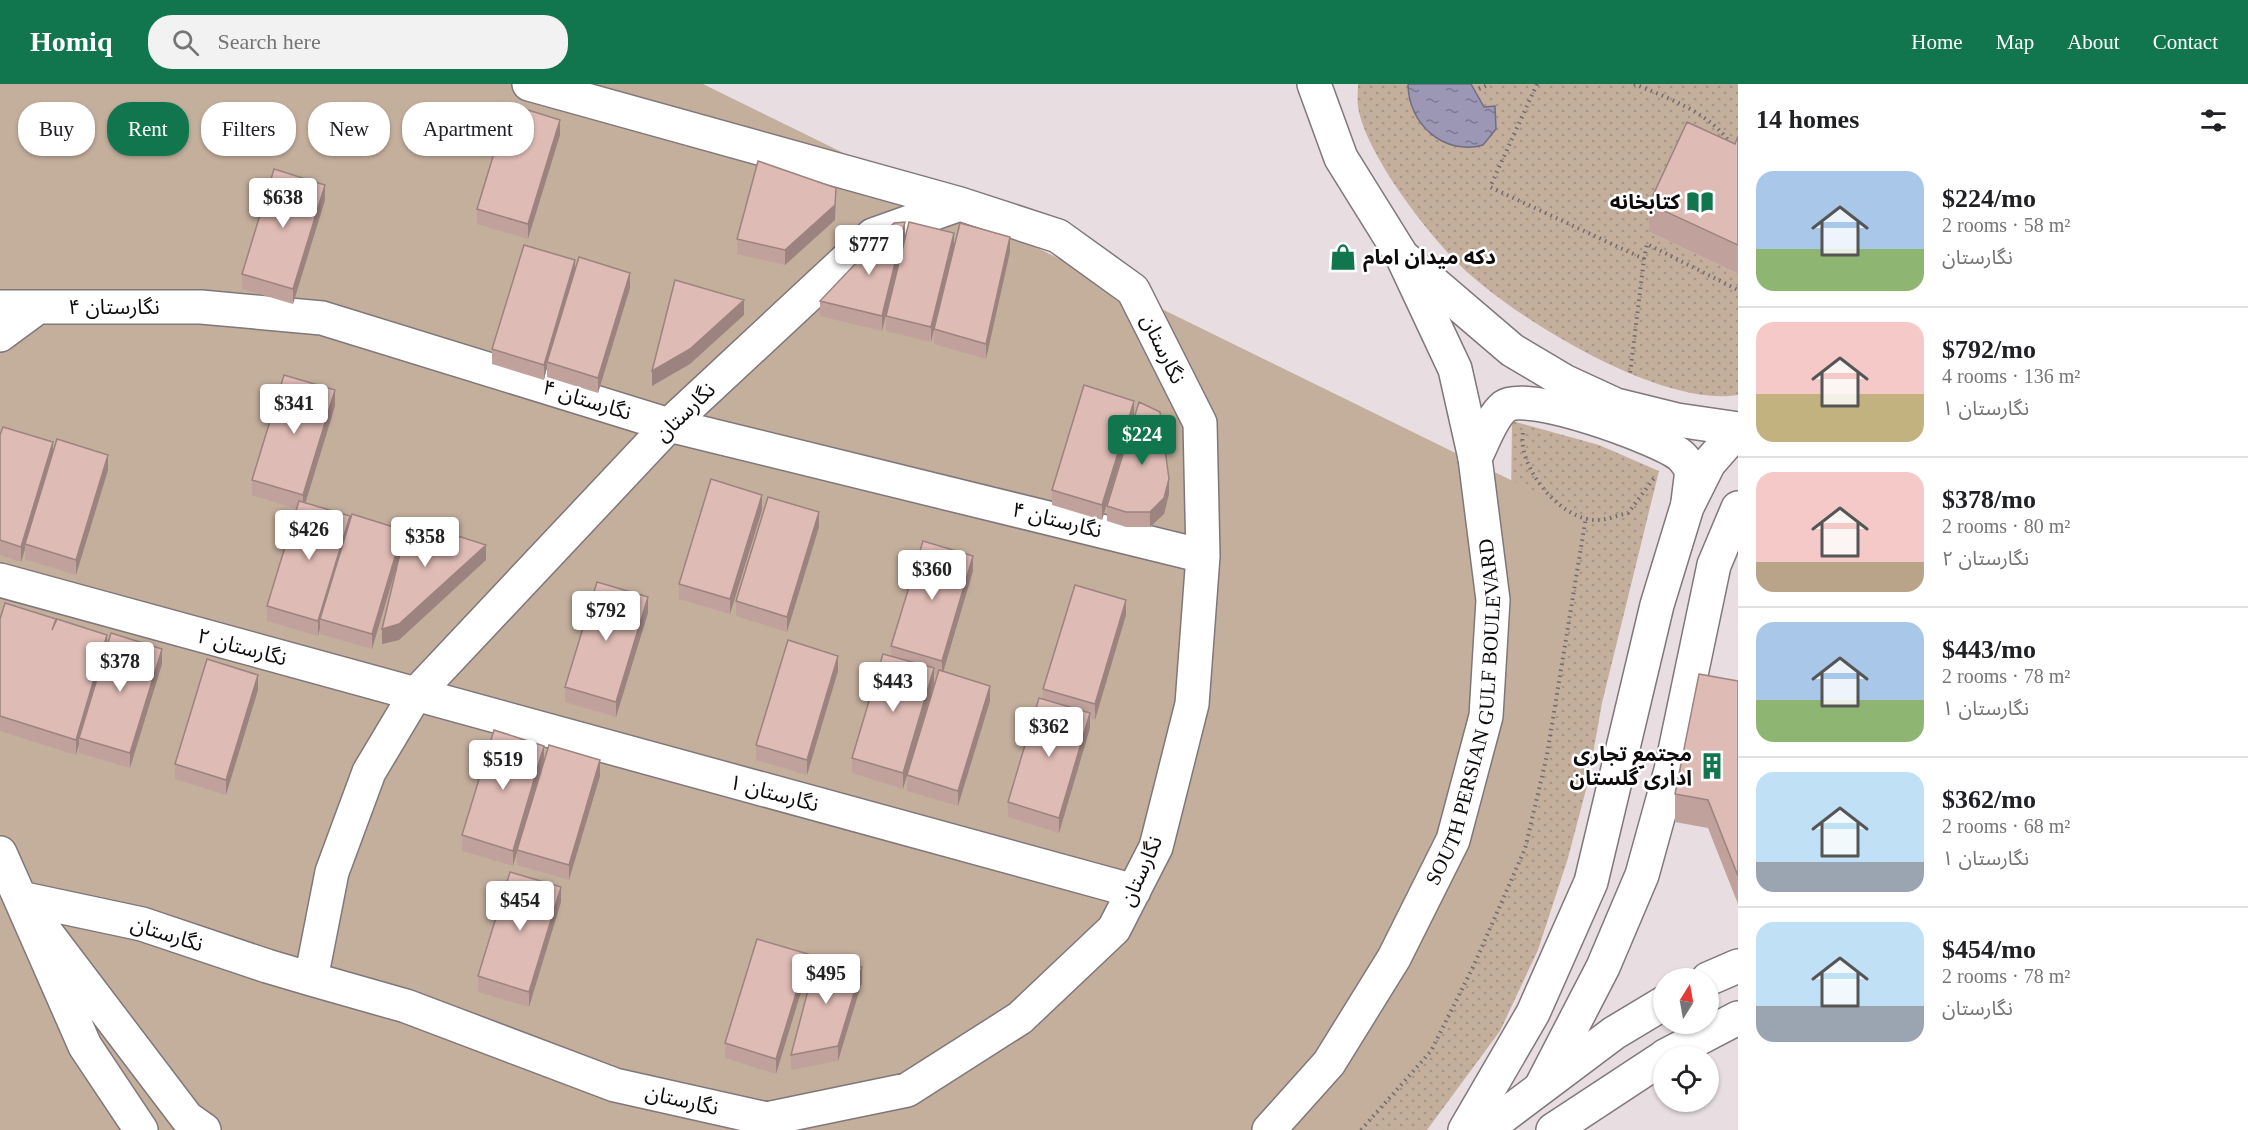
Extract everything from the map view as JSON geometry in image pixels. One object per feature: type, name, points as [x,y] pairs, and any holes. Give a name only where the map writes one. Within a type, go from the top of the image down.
[{"type":"main road","points":[[529,84],[960,204]]},
{"type":"main road","points":[[1311,85],[1341,158],[1402,256],[1512,350],[1564,381],[1616,405],[1677,420],[1738,429]]},
{"type":"main road","name":"نگارستان","points":[[20,898],[142,924],[312,979],[406,1006],[615,1085],[767,1119],[907,1090],[1020,1018],[1114,929],[1156,847],[1192,704],[1203,556],[1200,423],[1133,290],[1058,236],[960,204],[873,235],[669,425],[415,695],[369,772],[332,872],[312,979]]},
{"type":"main road","name":"SOUTH PERSIAN GULF BOULEVARD","points":[[1269,1130],[1329,1063],[1394,958],[1453,840],[1486,716],[1493,600],[1475,458],[1455,369],[1402,256]]},
{"type":"main road","name":"نگارستان ۴","points":[[0,307],[201,307],[322,318],[669,425],[1203,556]]},
{"type":"main road","points":[[0,335],[38,307]]},
{"type":"main road","points":[[1465,1130],[1533,1013],[1592,882],[1658,605],[1687,507],[1692,470],[1681,456],[1646,436],[1544,405],[1521,401],[1506,405],[1497,415],[1475,458]]},
{"type":"main road","points":[[1687,507],[1709,463],[1738,429]]},
{"type":"main road","points":[[1542,1085],[1603,967],[1642,875],[1671,770],[1705,681],[1714,565],[1738,508]]},
{"type":"main road","name":"نگارستان ۲","points":[[0,580],[415,695]]},
{"type":"main road","name":"نگارستان ۱","points":[[415,695],[1134,891]]},
{"type":"main road","points":[[0,853],[85,1046],[141,1130]]},
{"type":"main road","points":[[20,898],[187,1118],[204,1130]]},
{"type":"main road","points":[[1719,974],[1738,966]]},
{"type":"main road","points":[[1485,1130],[1614,1033],[1653,1010]]},
{"type":"main road","points":[[1683,1046],[1738,1018]]},
{"type":"main road","points":[[1553,1130],[1653,1063]]},
{"type":"path","points":[[1479,89],[1490,84]]},
{"type":"path","points":[[1537,84],[1490,187],[1644,259]]},
{"type":"path","points":[[1634,84],[1700,116],[1726,137],[1732,146]]},
{"type":"path","points":[[1630,374],[1647,244],[1738,290]]},
{"type":"path","points":[[1525,423],[1522,442],[1536,480],[1567,511],[1596,520],[1628,513],[1659,471]]},
{"type":"path","points":[[1362,1130],[1431,1051],[1473,967],[1525,849],[1547,755],[1586,517]]},
{"type":"shaded area","points":[[0,84],[703,84],[1586,517],[1547,755],[1525,849],[1473,967],[1431,1051],[1361,1130],[0,1130]]},
{"type":"shaded area","points":[[1358,84],[1738,84],[1738,165],[1649,232],[1738,274],[1738,395],[1707,395],[1672,388],[1634,375],[1557,336],[1491,292],[1467,272],[1436,239],[1387,172],[1364,127],[1358,107]]},
{"type":"shaded area","points":[[1512,421],[1599,445],[1659,471],[1602,703],[1588,782],[1568,858],[1538,950],[1500,1031],[1427,1130],[1297,1130],[1511,502]]},
{"type":"water","points":[[1408,84],[1471,84],[1484,107],[1495,106],[1496,129],[1483,145],[1455,146],[1442,141],[1421,124],[1414,112]]},
{"type":"building","points":[[534,112],[560,120],[528,224],[477,209],[493,156],[534,156]]},
{"type":"building","name":"کتابخانه","points":[[1687,122],[1735,144],[1738,136],[1738,245],[1649,204]]},
{"type":"building","points":[[758,161],[836,188],[835,205],[785,250],[737,239]]},
{"type":"building","points":[[274,169],[325,185],[293,289],[242,274]]},
{"type":"building","points":[[905,222],[882,316],[820,301],[894,223]]},
{"type":"building","points":[[909,222],[954,233],[931,327],[886,316]]},
{"type":"building","points":[[960,223],[1010,237],[986,344],[934,329]]},
{"type":"building","points":[[524,245],[575,260],[544,365],[492,349]]},
{"type":"building","points":[[579,257],[630,273],[598,378],[547,362]]},
{"type":"building","points":[[675,280],[744,300],[690,349],[652,371]]},
{"type":"building","points":[[284,375],[335,390],[303,495],[252,480]]},
{"type":"building","points":[[1084,385],[1134,401],[1102,505],[1052,490]]},
{"type":"building","points":[[1139,402],[1160,412],[1169,479],[1164,498],[1150,512],[1126,512],[1107,506]]},
{"type":"building","points":[[3,427],[53,442],[21,547],[0,540],[0,435]]},
{"type":"building","points":[[57,439],[108,455],[76,560],[25,544]]},
{"type":"building","points":[[711,479],[762,495],[730,599],[679,584]]},
{"type":"building","points":[[768,497],[819,512],[787,617],[736,601]]},
{"type":"building","points":[[299,501],[350,516],[318,621],[267,606]]},
{"type":"building","points":[[352,514],[403,530],[372,634],[320,619]]},
{"type":"building","points":[[408,520],[486,545],[399,624],[382,629]]},
{"type":"building","points":[[923,541],[973,556],[942,661],[891,646]]},
{"type":"building","points":[[597,582],[648,597],[616,702],[565,687]]},
{"type":"building","points":[[1075,585],[1126,600],[1095,704],[1043,689]]},
{"type":"building","points":[[5,603],[56,619],[52,630],[57,619],[107,635],[76,740],[0,716],[0,619]]},
{"type":"building","points":[[111,633],[162,649],[130,753],[79,738]]},
{"type":"building","points":[[788,640],[838,656],[807,760],[756,745]]},
{"type":"building","points":[[883,654],[934,668],[903,773],[852,758]]},
{"type":"building","points":[[207,659],[258,675],[226,780],[175,764]]},
{"type":"building","points":[[939,670],[990,686],[958,791],[907,775]]},
{"type":"building","name":"مجتمع تجاری اداری گلستان","points":[[1699,674],[1738,681],[1738,876],[1708,800],[1675,794]]},
{"type":"building","points":[[1039,698],[1090,713],[1059,818],[1008,802]]},
{"type":"building","points":[[494,730],[544,746],[513,851],[462,835]]},
{"type":"building","points":[[549,745],[600,760],[569,865],[517,850]]},
{"type":"building","points":[[510,872],[561,887],[529,992],[478,976]]},
{"type":"building","points":[[757,939],[808,954],[776,1059],[725,1043]]},
{"type":"building","points":[[817,956],[862,967],[838,1046],[791,1055]]},
{"type":"place","name":"کتابخانه","points":[[1700,202]]},
{"type":"place","name":"دکه میدان امام","points":[[1343,257]]},
{"type":"place","name":"مجتمع تجاری اداری گلستان","points":[[1712,766]]}]
